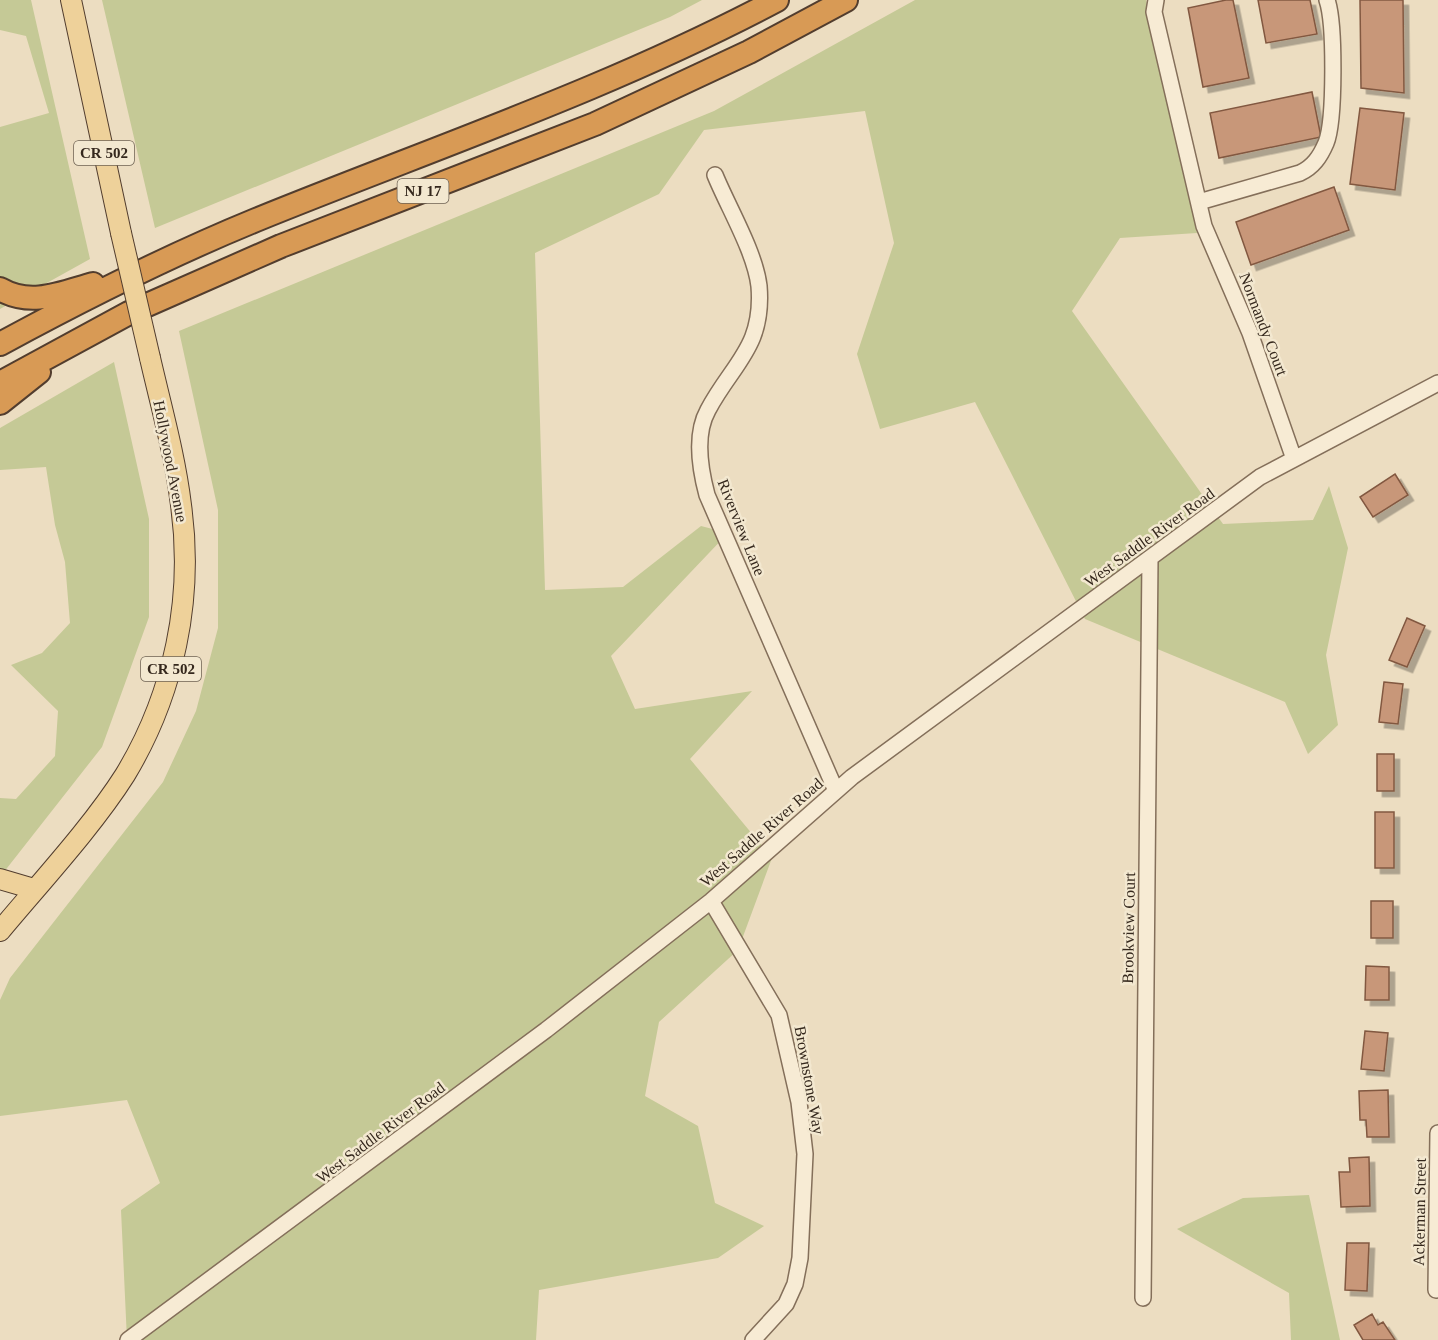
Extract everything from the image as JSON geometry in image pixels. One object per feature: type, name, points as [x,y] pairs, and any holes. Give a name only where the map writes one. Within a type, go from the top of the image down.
[{"type":"highway","name":"NJ 17","points":[[0,344],[152,266],[305,200],[589,90],[777,0]]},
{"type":"highway","name":"NJ 17","points":[[0,382],[129,313],[281,246],[595,124],[749,52],[846,0]]},
{"type":"highway","points":[[0,289],[18,297],[38,299],[152,266]]},
{"type":"highway","points":[[0,403],[77,340]]},
{"type":"main road","name":"Hollywood Avenue","points":[[2,925],[34,890],[124,776],[163,695],[177,642],[184,584],[184,529],[173,459],[71,0]]},
{"type":"main road","points":[[0,879],[34,890]]},
{"type":"street","name":"Normandy Court","points":[[1156,0],[1154,12],[1204,225],[1250,333],[1294,459]]},
{"type":"street","points":[[1199,202],[1300,173],[1312,167],[1319,157],[1327,141],[1333,79],[1333,44],[1327,0]]},
{"type":"street","name":"Riverview Lane","points":[[715,175],[752,260],[759,284],[759,302],[758,322],[741,363],[707,411],[701,434],[702,474],[707,495],[836,790]]},
{"type":"street","name":"West Saddle River Road","points":[[128,1340],[426,1120],[711,901],[836,790],[1260,477],[1438,383]]},
{"type":"street","name":"Brookview Court","points":[[1143,1298],[1150,558]]},
{"type":"street","name":"Brownstone Way","points":[[711,901],[779,1015],[799,1102],[805,1154],[802,1238],[795,1284],[786,1304],[753,1340]]},
{"type":"street","name":"Ackerman Street","points":[[1436,1290],[1438,1133]]},
{"type":"green space","points":[[0,0],[31,0],[90,259],[0,309],[0,127],[49,113],[26,36],[0,30]]},
{"type":"green space","points":[[102,0],[702,0],[670,17],[155,228]]},
{"type":"green space","points":[[915,0],[1146,0],[1197,233],[1120,238],[1072,311],[1223,524],[1313,520],[1329,486],[1348,548],[1326,655],[1338,725],[1308,754],[1285,702],[1085,619],[975,402],[880,429],[857,354],[894,243],[865,111],[704,130],[659,194],[535,253],[545,590],[623,587],[701,526],[728,533],[611,656],[635,709],[752,691],[690,759],[772,858],[738,950],[659,1022],[645,1096],[698,1126],[715,1203],[764,1226],[718,1258],[539,1290],[536,1340],[127,1340],[121,1210],[160,1183],[127,1100],[0,1116],[0,1000],[10,978],[163,782],[196,711],[218,628],[218,510],[179,331],[714,111]]},
{"type":"green space","points":[[114,362],[149,519],[149,617],[102,747],[0,877],[0,798],[16,799],[55,756],[58,711],[11,665],[42,653],[70,623],[65,562],[55,525],[46,467],[0,470],[0,428]]},
{"type":"green space","points":[[1309,1195],[1340,1340],[1291,1340],[1289,1293],[1177,1229],[1243,1198]]},
{"type":"building","points":[[1233,0],[1249,78],[1203,87],[1188,8]]},
{"type":"building","points":[[1258,0],[1310,0],[1317,34],[1266,43]]},
{"type":"building","points":[[1360,0],[1403,0],[1404,93],[1361,88]]},
{"type":"building","points":[[1312,92],[1321,137],[1219,158],[1210,113]]},
{"type":"building","points":[[1360,108],[1404,113],[1395,190],[1350,184]]},
{"type":"building","points":[[1334,187],[1349,230],[1251,265],[1236,222]]},
{"type":"building","points":[[1395,474],[1408,495],[1373,517],[1360,497]]},
{"type":"building","points":[[1407,618],[1425,626],[1407,667],[1389,660]]},
{"type":"building","points":[[1384,682],[1403,684],[1398,724],[1379,722]]},
{"type":"building","points":[[1377,754],[1394,754],[1394,791],[1377,791]]},
{"type":"building","points":[[1375,812],[1394,812],[1394,868],[1375,868]]},
{"type":"building","points":[[1371,901],[1393,901],[1393,938],[1371,938]]},
{"type":"building","points":[[1366,966],[1389,967],[1389,1000],[1365,1000]]},
{"type":"building","points":[[1365,1031],[1388,1033],[1384,1071],[1361,1069]]},
{"type":"building","points":[[1388,1090],[1389,1137],[1367,1137],[1366,1120],[1360,1120],[1359,1091]]},
{"type":"building","points":[[1369,1157],[1370,1206],[1341,1207],[1339,1172],[1350,1172],[1349,1158]]},
{"type":"building","points":[[1347,1243],[1369,1243],[1367,1291],[1345,1290]]},
{"type":"building","points":[[1372,1314],[1378,1325],[1383,1322],[1395,1340],[1363,1340],[1354,1325]]}]
